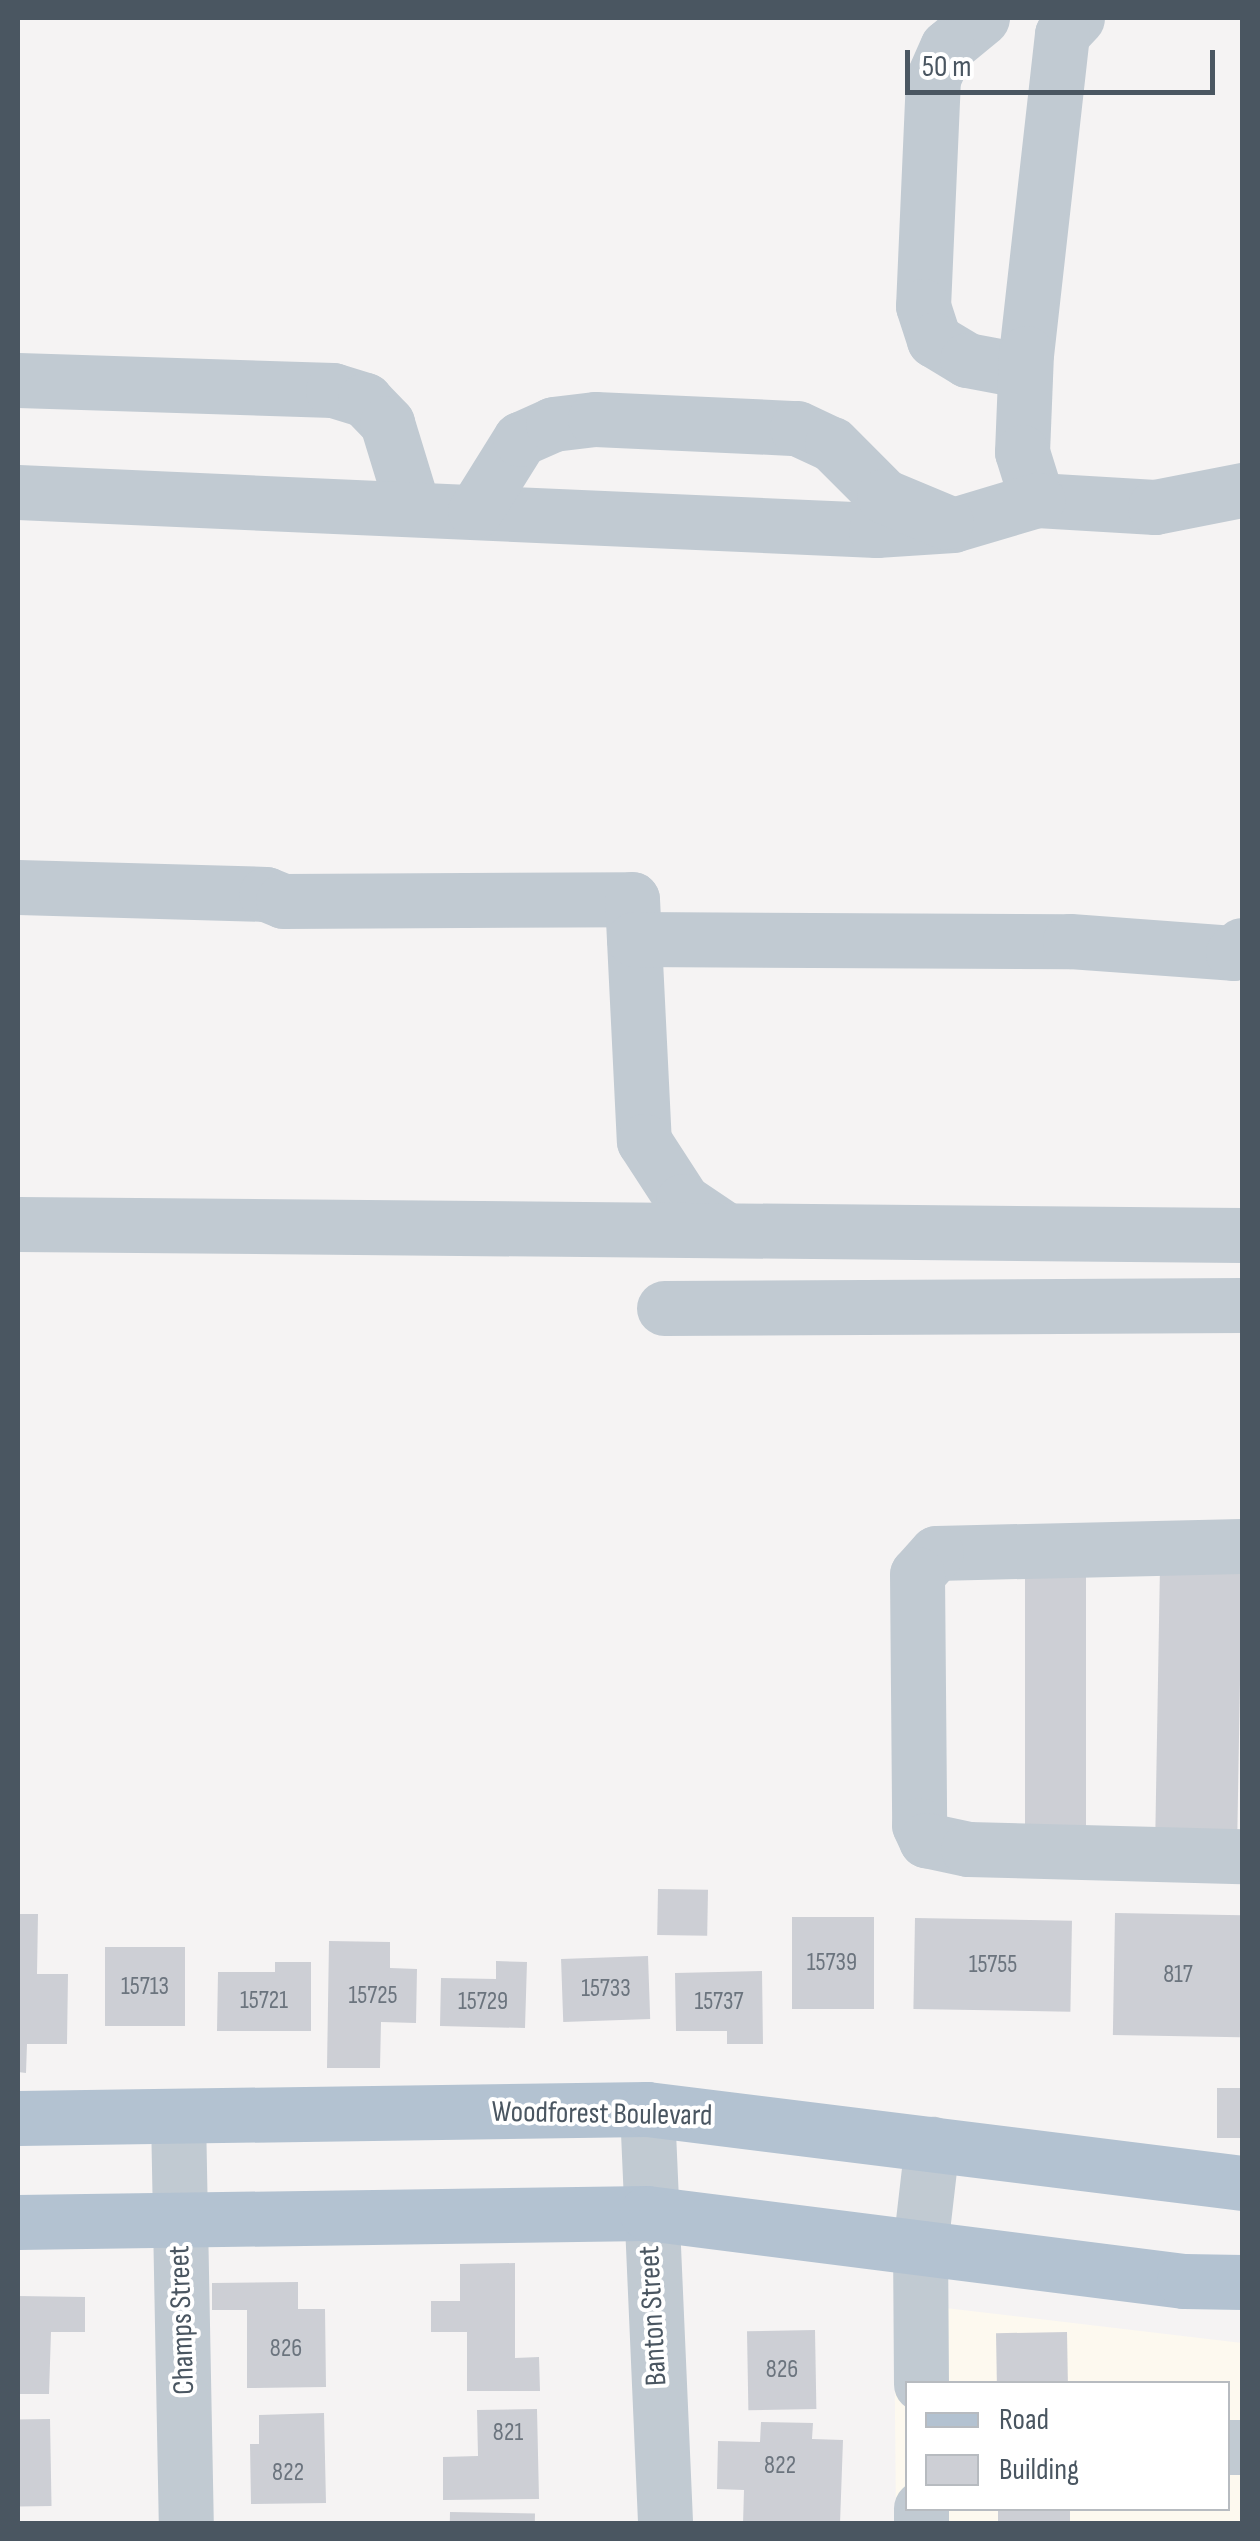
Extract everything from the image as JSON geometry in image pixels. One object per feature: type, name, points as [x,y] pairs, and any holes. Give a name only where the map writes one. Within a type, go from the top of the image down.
[{"type":"main road","name":"Woodforest Boulevard","points":[[18,2118],[646,2109],[1242,2183]]},
{"type":"main road","points":[[18,2222],[647,2213],[939,2250],[1242,2282]]},
{"type":"street","points":[[982,18],[947,47],[933,78],[924,306],[934,340],[967,360],[1026,371]]},
{"type":"street","points":[[1038,500],[1022,452],[1026,371],[1062,34],[1077,18]]},
{"type":"street","points":[[18,380],[349,395],[365,400],[388,423],[413,508]]},
{"type":"street","points":[[475,511],[520,440],[553,424],[595,420],[797,428],[832,444],[884,496],[954,524]]},
{"type":"street","points":[[18,492],[876,530],[954,524],[1038,500],[1155,508],[1242,490]]},
{"type":"street","points":[[34,887],[266,894],[283,900],[1233,953],[1242,945]]},
{"type":"street","points":[[633,919],[644,1141],[683,1201],[726,1230]]},
{"type":"street","points":[[18,1224],[1242,1234]]},
{"type":"street","points":[[664,1308],[1242,1305]]},
{"type":"street","points":[[1242,1546],[936,1553],[917,1574],[919,1825],[926,1840],[968,1849],[1242,1856]]},
{"type":"street","name":"Banton Street","points":[[646,2109],[647,2213],[665,2524]]},
{"type":"street","name":"Champs Street","points":[[178,2116],[186,2524]]},
{"type":"street","points":[[932,2144],[939,2250],[956,2381]]},
{"type":"street","points":[[921,2381],[939,2250]]},
{"type":"shaded area","points":[[894,2302],[1242,2343],[1242,2523],[896,2523]]},
{"type":"building","points":[[1160,1565],[1242,1566],[1237,1836],[1155,1835]]},
{"type":"building","points":[[1025,1572],[1086,1572],[1086,1831],[1025,1831]]},
{"type":"building","points":[[658,1889],[708,1890],[707,1936],[657,1935]]},
{"type":"building","points":[[1115,1913],[1242,1915],[1240,2037],[1113,2035]]},
{"type":"building","points":[[18,1914],[38,1914],[37,1974],[68,1974],[67,2044],[27,2044],[26,2073],[18,2072]]},
{"type":"building","points":[[792,1917],[874,1917],[874,2009],[792,2009]]},
{"type":"building","points":[[915,1918],[1072,1921],[1070,2012],[913,2009]]},
{"type":"building","points":[[329,1941],[390,1942],[390,1968],[417,1969],[416,2023],[381,2022],[380,2068],[327,2068]]},
{"type":"building","points":[[105,1947],[185,1947],[185,2026],[105,2026]]},
{"type":"building","points":[[648,1956],[650,2019],[563,2022],[561,1959]]},
{"type":"building","points":[[496,1961],[527,1962],[525,2028],[440,2026],[441,1978],[496,1979]]},
{"type":"building","points":[[275,1962],[311,1962],[311,2031],[217,2031],[218,1972],[275,1972]]},
{"type":"building","points":[[762,1971],[763,2044],[727,2044],[727,2031],[676,2031],[675,1973]]},
{"type":"building","points":[[1217,2088],[1242,2088],[1242,2138],[1217,2138]]},
{"type":"building","points":[[515,2263],[515,2358],[539,2357],[540,2391],[467,2391],[467,2332],[431,2332],[431,2301],[460,2301],[460,2264]]},
{"type":"building","points":[[298,2282],[298,2309],[325,2309],[326,2387],[247,2388],[247,2310],[212,2310],[212,2283]]},
{"type":"building","points":[[18,2296],[85,2297],[85,2332],[51,2332],[49,2394],[18,2394]]},
{"type":"building","points":[[815,2330],[816,2409],[748,2410],[747,2331]]},
{"type":"building","points":[[1067,2332],[1068,2381],[997,2381],[996,2333]]},
{"type":"building","points":[[537,2409],[539,2499],[443,2500],[443,2457],[478,2456],[477,2410]]},
{"type":"building","points":[[324,2413],[326,2503],[251,2504],[250,2444],[259,2444],[259,2415]]},
{"type":"building","points":[[50,2419],[52,2506],[20,2507],[18,2420]]},
{"type":"building","points":[[761,2422],[813,2423],[812,2439],[843,2440],[840,2524],[743,2524],[744,2490],[717,2489],[718,2441],[760,2442]]},
{"type":"building","points":[[998,2511],[1070,2511],[1070,2524],[998,2524]]},
{"type":"building","points":[[450,2512],[535,2513],[535,2524],[450,2524]]}]
